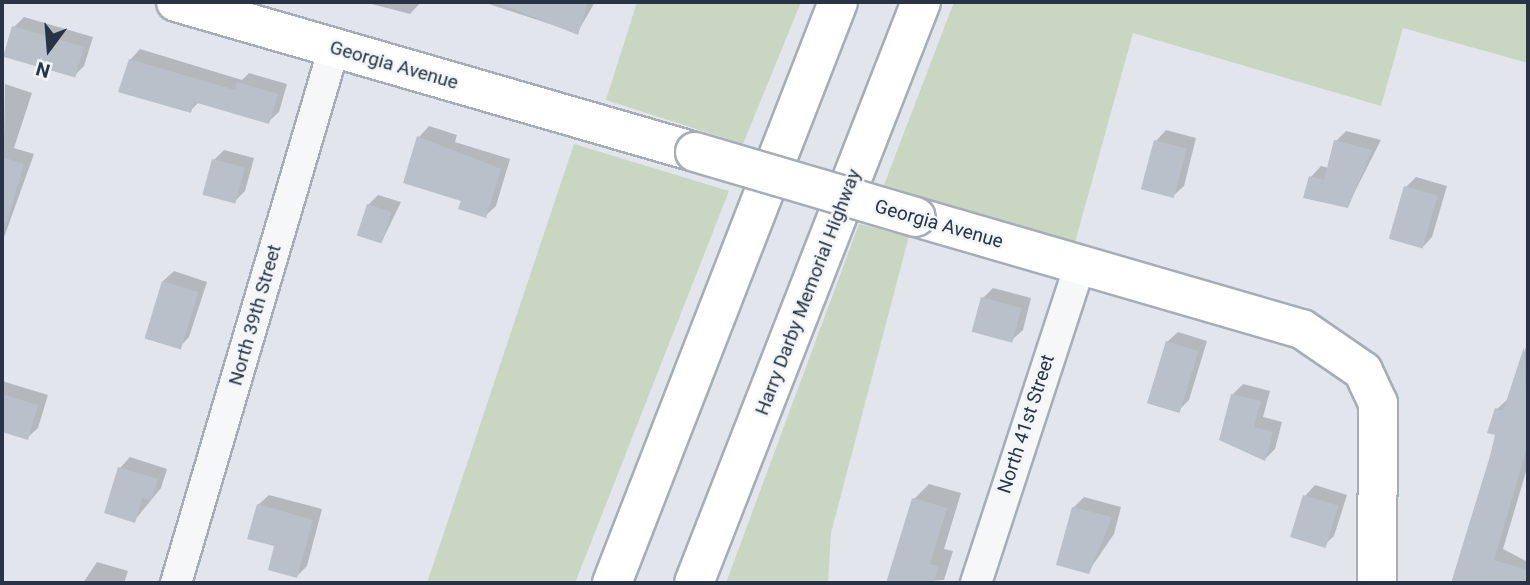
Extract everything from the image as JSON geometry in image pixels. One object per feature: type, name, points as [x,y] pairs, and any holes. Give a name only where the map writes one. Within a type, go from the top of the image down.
[{"type":"main road","name":"Georgia Avenue","points":[[176,2],[1302,329],[1363,371],[1378,402],[1377,583]]},
{"type":"main road","points":[[612,583],[838,2]]},
{"type":"main road","name":"Harry Darby Memorial Highway","points":[[694,583],[921,2]]},
{"type":"street","name":"North 39th Street","points":[[176,583],[334,48]]},
{"type":"street","name":"North 41st Street","points":[[976,583],[1080,265]]},
{"type":"green space","points":[[637,2],[801,2],[743,144],[606,100]]},
{"type":"green space","points":[[954,2],[1528,2],[1528,63],[1403,28],[1381,106],[1133,33],[1074,246],[884,185]]},
{"type":"green space","points":[[574,144],[729,191],[575,583],[427,583]]},
{"type":"green space","points":[[859,224],[909,236],[831,533],[828,583],[726,583]]},
{"type":"building","points":[[496,2],[588,2],[578,35]]},
{"type":"building","points":[[12,26],[84,47],[75,77],[3,57]]},
{"type":"building","points":[[129,59],[235,90],[237,82],[278,94],[269,124],[194,102],[191,113],[118,92]]},
{"type":"building","points":[[417,136],[501,169],[486,218],[458,209],[461,201],[403,183]]},
{"type":"building","points":[[1154,140],[1187,149],[1174,198],[1141,189]]},
{"type":"building","points":[[1334,140],[1372,150],[1348,208],[1303,198],[1309,176],[1324,180]]},
{"type":"building","points":[[2,157],[24,164],[7,222],[2,222]]},
{"type":"building","points":[[212,159],[245,168],[235,204],[202,195]]},
{"type":"building","points":[[1404,186],[1438,196],[1422,249],[1389,239]]},
{"type":"building","points":[[367,204],[392,212],[382,243],[357,235]]},
{"type":"building","points":[[162,281],[198,292],[181,349],[144,338]]},
{"type":"building","points":[[981,297],[1022,308],[1012,343],[972,332]]},
{"type":"building","points":[[1166,341],[1199,351],[1180,413],[1147,403]]},
{"type":"building","points":[[1524,347],[1528,444],[1494,560],[1528,570],[1528,583],[1451,583],[1490,456],[1495,435],[1487,433],[1495,408],[1503,411]]},
{"type":"building","points":[[2,394],[38,405],[28,440],[2,432]]},
{"type":"building","points":[[1231,394],[1261,401],[1254,427],[1273,432],[1265,461],[1219,440]]},
{"type":"building","points":[[118,467],[158,479],[151,500],[142,498],[135,523],[104,513]]},
{"type":"building","points":[[1303,495],[1338,506],[1326,548],[1290,537]]},
{"type":"building","points":[[912,498],[947,508],[930,564],[939,566],[934,583],[886,583]]},
{"type":"building","points":[[257,504],[313,520],[297,578],[268,570],[274,546],[247,539]]},
{"type":"building","points":[[1072,507],[1112,517],[1089,574],[1056,565]]}]
